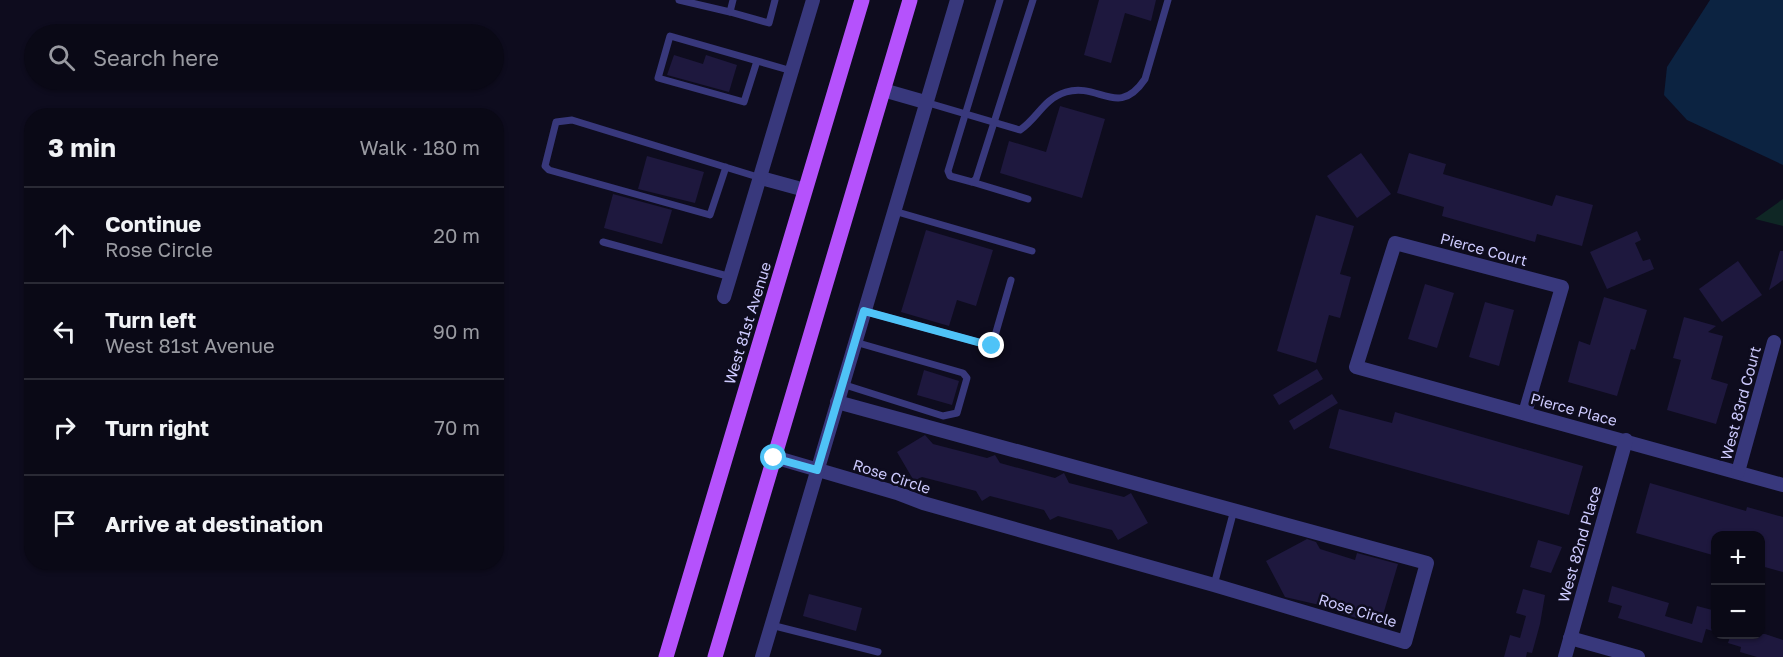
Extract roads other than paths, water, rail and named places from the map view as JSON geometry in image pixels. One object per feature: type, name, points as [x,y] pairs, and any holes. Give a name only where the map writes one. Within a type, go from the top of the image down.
[{"type":"main road","name":"West 81st Avenue","points":[[666,657],[862,0]]},
{"type":"main road","points":[[715,657],[910,0]]},
{"type":"street","points":[[724,297],[813,0]]},
{"type":"street","points":[[762,657],[957,0]]},
{"type":"street","points":[[883,90],[925,102]]},
{"type":"street","points":[[761,178],[805,190]]},
{"type":"street","name":"Pierce Court","points":[[1356,367],[1395,243],[1562,286],[1525,413]]},
{"type":"street","name":"West 83rd Court","points":[[1738,472],[1774,342]]},
{"type":"street","name":"Pierce Place","points":[[1356,367],[1783,485]]},
{"type":"street","name":"Rose Circle","points":[[774,458],[1405,642],[1427,563],[837,402]]},
{"type":"street","name":"West 82nd Place","points":[[1565,657],[1626,440]]},
{"type":"street","points":[[1570,638],[1638,657]]},
{"type":"lane","points":[[679,0],[769,23],[775,0]]},
{"type":"lane","points":[[730,12],[733,0]]},
{"type":"lane","points":[[1000,0],[948,171],[950,176],[1028,199]]},
{"type":"lane","points":[[972,182],[976,179],[1033,0]]},
{"type":"lane","points":[[925,102],[1020,130],[1028,125],[1042,104],[1054,96],[1078,89],[1116,100],[1127,97],[1138,89],[1145,79],[1168,0]]},
{"type":"lane","points":[[757,61],[744,102],[658,78],[670,36],[792,71]]},
{"type":"lane","points":[[726,167],[710,215],[549,170],[545,166],[556,122],[564,119],[726,167],[761,178]]},
{"type":"lane","points":[[894,211],[1032,251]]},
{"type":"lane","points":[[603,242],[731,277]]},
{"type":"lane","points":[[864,311],[992,346],[1011,280]]},
{"type":"lane","points":[[842,384],[942,416],[957,413],[967,378],[963,373],[855,342]]},
{"type":"lane","points":[[1215,585],[1234,510]]},
{"type":"lane","points":[[771,625],[878,652]]},
{"type":"water","points":[[1710,0],[1783,0],[1783,165],[1687,120],[1664,95],[1667,67]]}]
